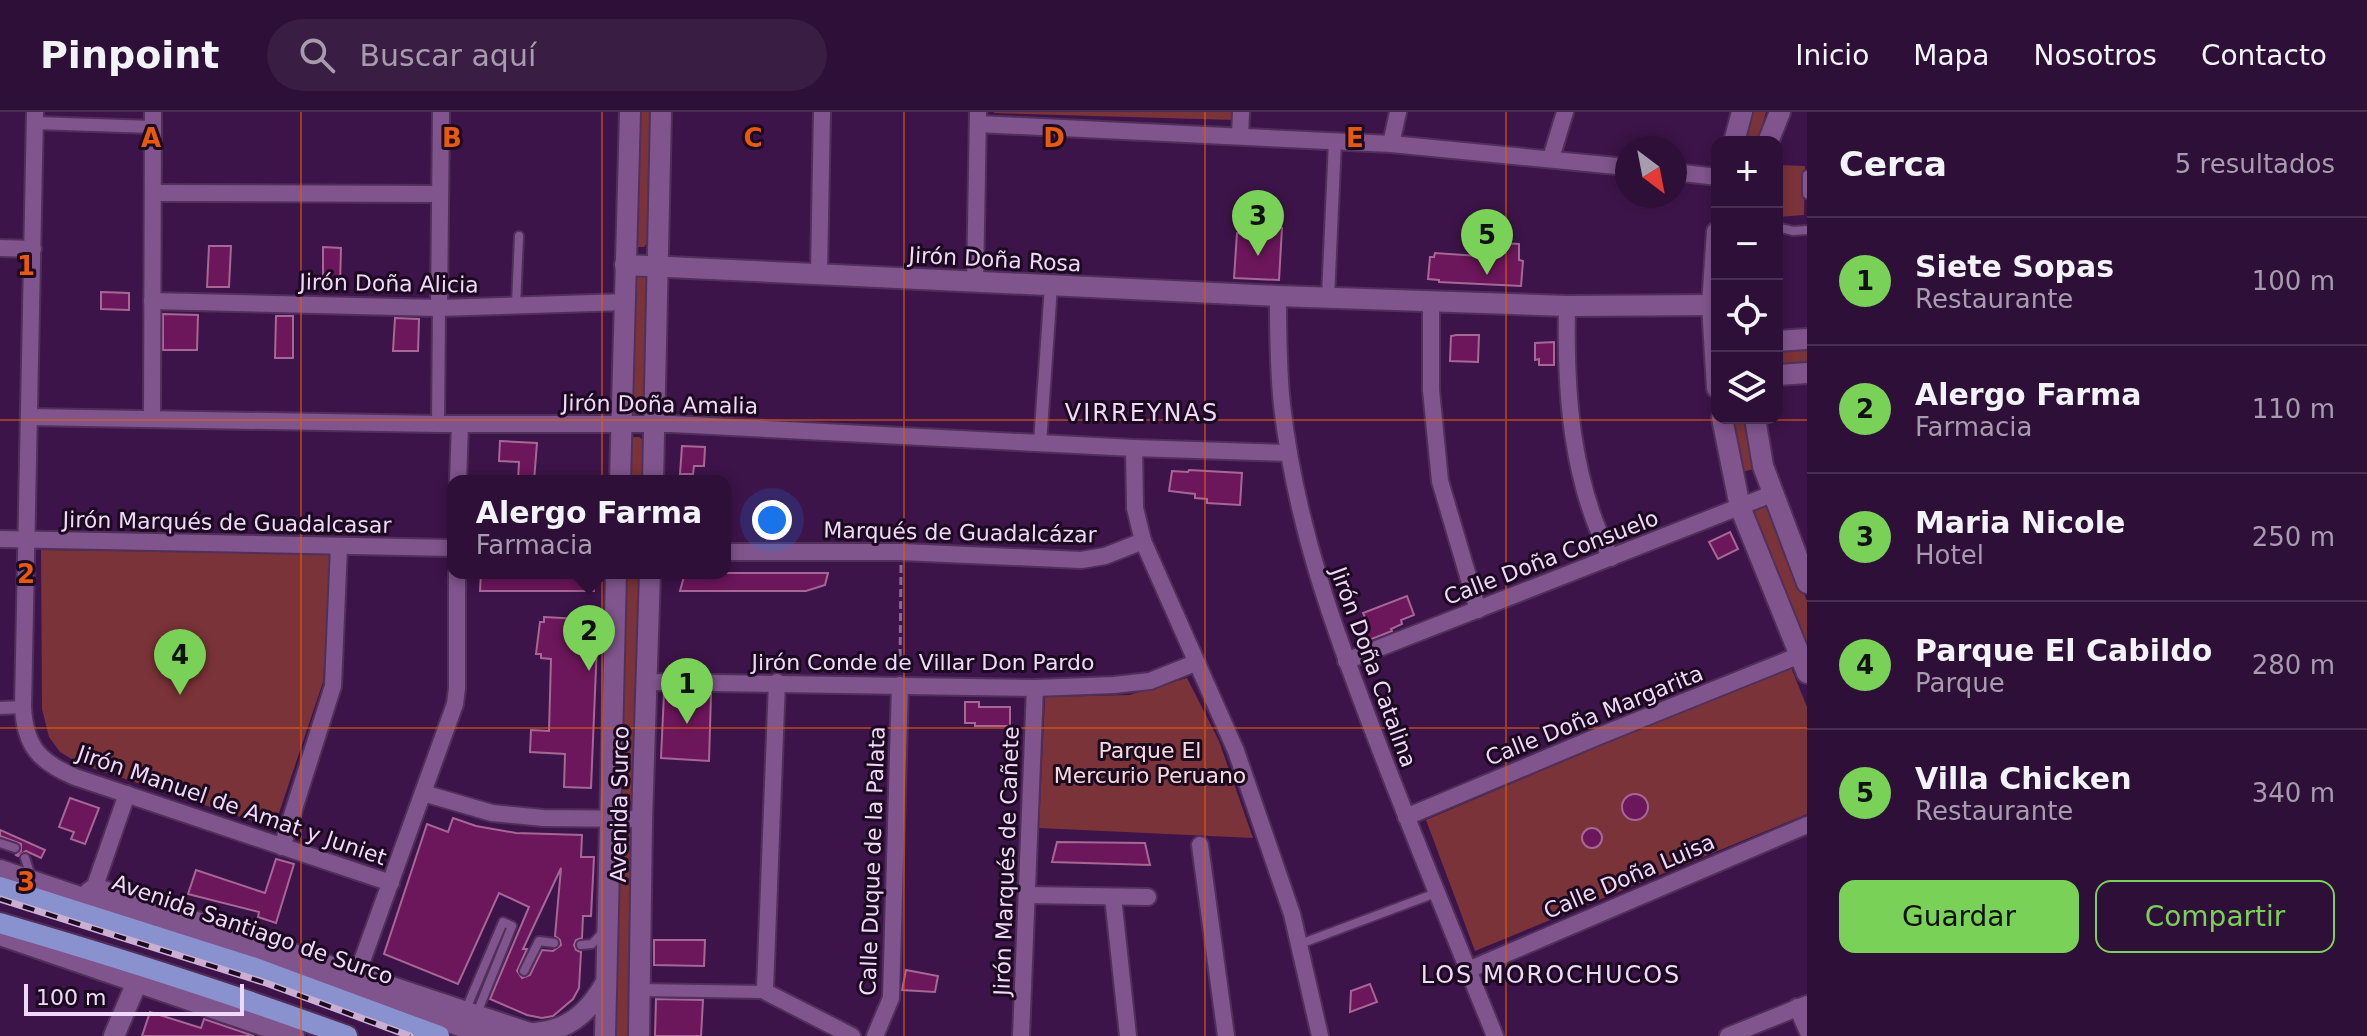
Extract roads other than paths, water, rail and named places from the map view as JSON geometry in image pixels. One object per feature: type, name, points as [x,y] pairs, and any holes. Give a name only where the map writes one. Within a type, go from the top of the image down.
[{"type":"main road","points":[[620,475],[630,112]]},
{"type":"main road","points":[[653,475],[661,112]]},
{"type":"main road","points":[[1736,136],[1742,112]]},
{"type":"main road","points":[[1770,136],[1780,112]]},
{"type":"main road","name":"Jirón Doña Rosa","points":[[625,265],[1278,296],[1567,306],[1711,305]]},
{"type":"main road","points":[[1783,341],[1807,339]]},
{"type":"main road","points":[[1783,375],[1807,373]]},
{"type":"main road","points":[[1723,424],[1740,507],[1803,664]]},
{"type":"main road","points":[[1756,424],[1763,466],[1807,583]]},
{"type":"main road","points":[[1732,475],[1763,466]]},
{"type":"main road","name":"Avenida Surco","points":[[605,1036],[616,579]]},
{"type":"main road","name":"Avenida Surco","points":[[639,1036],[650,579]]},
{"type":"main road","name":"Avenida Santiago de Surco","points":[[0,870],[88,891],[488,1035],[539,1035]]},
{"type":"main road","name":"Avenida Santiago de Surco","points":[[0,887],[252,967],[439,1036]]},
{"type":"main road","points":[[0,923],[184,978],[347,1036]]},
{"type":"main road","points":[[0,935],[270,1032],[294,1036]]},
{"type":"main road","points":[[539,1035],[555,1033],[571,1026],[588,1013],[607,981]]},
{"type":"main road","points":[[114,1036],[137,982]]},
{"type":"street","points":[[438,424],[441,112]]},
{"type":"street","points":[[819,272],[822,112]]},
{"type":"street","points":[[1240,136],[1241,112]]},
{"type":"street","points":[[1391,144],[1398,112]]},
{"type":"street","points":[[1551,158],[1565,112]]},
{"type":"street","points":[[35,118],[153,120],[152,418]]},
{"type":"street","name":"Jirón Manuel de Amat y Juniet","points":[[35,118],[23,707],[29,739],[46,763],[75,777],[391,883]]},
{"type":"street","points":[[975,283],[978,118],[1391,144],[1615,166]]},
{"type":"street","points":[[1328,297],[1335,141]]},
{"type":"street","points":[[1687,173],[1711,176]]},
{"type":"street","points":[[153,193],[440,194]]},
{"type":"street","points":[[0,248],[33,249]]},
{"type":"street","points":[[1040,443],[1051,286]]},
{"type":"street","name":"Jirón Doña Catalina","points":[[1278,296],[1281,394],[1289,453],[1316,575],[1406,817],[1495,1036]]},
{"type":"street","name":"Jirón Doña Alicia","points":[[152,301],[439,308],[625,302]]},
{"type":"street","points":[[1431,301],[1431,390],[1440,481],[1478,610]]},
{"type":"street","points":[[1567,306],[1566,373],[1572,431],[1589,505],[1611,558]]},
{"type":"street","name":"Jirón Doña Amalia","points":[[29,417],[438,424],[654,424],[1289,453]]},
{"type":"street","points":[[458,475],[460,424]]},
{"type":"street","points":[[1134,448],[1135,508],[1143,541],[1236,751],[1292,914],[1320,1036]]},
{"type":"street","name":"Calle Doña Consuelo","points":[[1346,661],[1772,494]]},
{"type":"street","name":"Jirón Marqués de Guadalcasar","points":[[0,539],[447,548]]},
{"type":"street","name":"Marqués de Guadalcázar","points":[[731,552],[902,552],[1081,560],[1105,556],[1143,541]]},
{"type":"street","points":[[282,847],[333,686],[339,546]]},
{"type":"street","points":[[358,972],[456,696],[457,579]]},
{"type":"street","name":"Jirón Conde de Villar Don Pardo","points":[[646,682],[1035,688],[1140,683],[1195,663]]},
{"type":"street","name":"Calle Doña Margarita","points":[[1406,817],[1803,664]]},
{"type":"street","points":[[766,992],[777,682]]},
{"type":"street","name":"Calle Duque de la Palata","points":[[875,1036],[891,998],[900,685]]},
{"type":"street","name":"Jirón Marqués de Cañete","points":[[1021,1036],[1035,688]]},
{"type":"street","points":[[0,708],[23,707]]},
{"type":"street","points":[[423,793],[492,813],[543,818],[642,819]]},
{"type":"street","points":[[127,794],[88,891],[358,972],[539,1035]]},
{"type":"street","name":"Calle Doña Luisa","points":[[1468,970],[1807,825]]},
{"type":"street","points":[[1200,845],[1226,1036]]},
{"type":"street","points":[[1027,895],[1148,897]]},
{"type":"street","points":[[1113,897],[1128,1036]]},
{"type":"street","points":[[640,990],[766,992],[852,1036]]},
{"type":"street","points":[[1728,1036],[1802,1006],[1807,1030]]},
{"type":"lane","points":[[1807,175],[1807,194]]},
{"type":"lane","points":[[1783,228],[1807,230]]},
{"type":"lane","points":[[516,306],[519,236]]},
{"type":"lane","points":[[0,843],[15,848]]},
{"type":"lane","points":[[25,858],[32,880]]},
{"type":"lane","points":[[1300,944],[1436,893]]},
{"type":"lane","points":[[503,922],[512,926],[471,1011],[503,922]]},
{"type":"lane","points":[[581,945],[592,944],[607,928]]},
{"type":"lane","points":[[524,971],[539,941],[554,943]]},
{"type":"railway","points":[[0,899],[266,983],[410,1036]]},
{"type":"place","name":"Maria Nicole","points":[[1258,256]]},
{"type":"place","name":"Villa Chicken","points":[[1487,275]]},
{"type":"place","name":"Alergo Farma","points":[[589,671]]},
{"type":"place","name":"Parque El Cabildo","points":[[180,695]]},
{"type":"place","name":"Siete Sopas","points":[[687,724]]},
{"type":"district","name":"VIRREYNAS","points":[[1142,413]]},
{"type":"district","name":"LOS MOROCHUCOS","points":[[1551,975]]},
{"type":"park label","name":"Parque El Mercurio Peruano","points":[[1150,762]]}]
